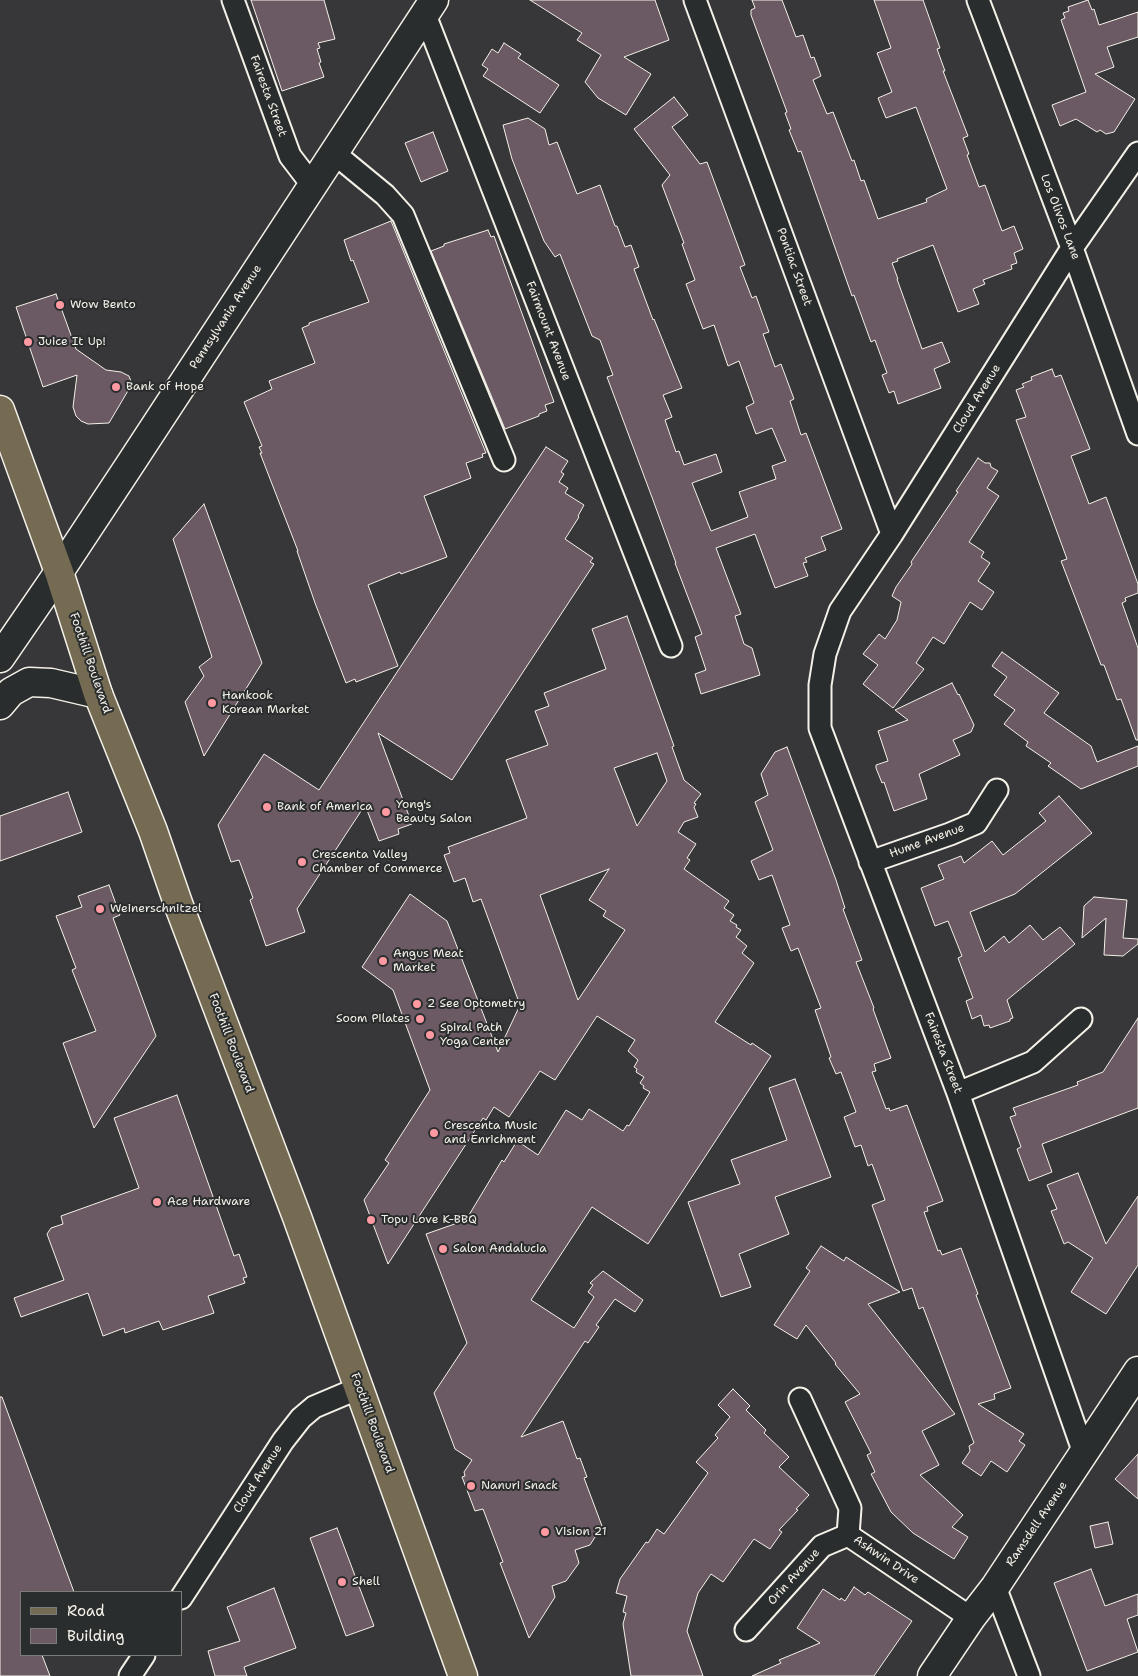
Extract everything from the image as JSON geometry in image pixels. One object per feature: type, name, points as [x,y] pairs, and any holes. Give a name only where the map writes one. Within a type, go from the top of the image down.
[{"type":"main road","name":"Pennsylvania Avenue","points":[[0,658],[59,572],[429,8]]},
{"type":"main road","name":"Foothill Boulevard","points":[[0,410],[59,572],[98,694],[149,822],[297,1217],[463,1676]]},
{"type":"main road","points":[[0,705],[11,692],[29,682],[51,683],[98,694]]},
{"type":"main road","name":"Ramsdell Avenue","points":[[932,1676],[971,1618],[995,1587],[1138,1371]]},
{"type":"street","name":"Fairesta Street","points":[[234,0],[290,156],[313,186]]},
{"type":"street","name":"Pontiac Street","points":[[695,0],[892,534]]},
{"type":"street","name":"Los Olivos Lane","points":[[978,0],[1072,248],[1138,434]]},
{"type":"street","name":"Fairmount Avenue","points":[[429,8],[671,646]]},
{"type":"street","points":[[334,153],[385,195],[403,215],[504,460]]},
{"type":"street","name":"Cloud Avenue","points":[[826,651],[840,611],[892,534],[1072,248],[1138,153]]},
{"type":"street","name":"Fairesta Street","points":[[826,651],[820,684],[820,728],[958,1093],[1084,1453]]},
{"type":"street","name":"Hume Avenue","points":[[870,862],[976,823],[997,790]]},
{"type":"street","points":[[958,1093],[1033,1062],[1081,1019]]},
{"type":"street","name":"Cloud Avenue","points":[[182,1596],[283,1441],[301,1418],[314,1407],[359,1388]]},
{"type":"street","name":"Ashwin Drive","points":[[800,1398],[850,1508],[848,1535],[971,1618]]},
{"type":"street","name":"Orin Avenue","points":[[746,1630],[822,1546],[848,1535]]},
{"type":"street","points":[[995,1587],[1029,1676]]},
{"type":"street","points":[[130,1676],[143,1656]]},
{"type":"building","points":[[251,0],[324,0],[335,39],[318,43],[320,48],[317,49],[321,62],[319,63],[324,77],[282,91]]},
{"type":"building","points":[[530,0],[655,0],[669,40],[624,57],[651,74],[626,115],[598,98],[585,82],[601,55],[577,40],[582,33]]},
{"type":"building","points":[[752,0],[782,0],[796,37],[803,35],[811,58],[814,57],[821,76],[813,80],[827,114],[833,112],[861,181],[864,180],[878,219],[927,202],[926,199],[947,189],[916,107],[886,118],[878,98],[892,92],[877,53],[891,48],[874,0],[923,0],[940,48],[937,49],[945,71],[943,71],[968,136],[963,138],[979,187],[985,185],[1002,231],[1014,226],[1023,249],[1014,253],[1017,263],[1011,265],[1012,269],[983,280],[985,284],[973,289],[979,304],[958,312],[933,245],[897,259],[898,261],[892,263],[922,349],[942,342],[950,362],[934,369],[941,388],[898,404],[894,391],[889,393],[882,375],[887,373],[875,340],[871,342],[854,295],[852,296],[801,151],[798,152],[789,130],[791,129],[785,113],[787,112],[751,15],[751,10],[755,8]]},
{"type":"building","points":[[1088,0],[1092,10],[1094,9],[1099,25],[1138,12],[1138,37],[1107,47],[1114,67],[1095,74],[1135,99],[1114,132],[1106,134],[1100,130],[1097,132],[1076,119],[1060,126],[1052,105],[1086,92],[1061,20],[1065,18],[1063,13],[1069,11],[1068,7]]},
{"type":"building","points":[[504,43],[521,54],[518,58],[559,85],[540,113],[483,76],[488,69],[482,65],[492,49],[498,53]]},
{"type":"building","points":[[674,97],[688,115],[672,127],[700,164],[707,162],[745,265],[740,267],[752,298],[756,296],[769,332],[763,334],[775,367],[781,364],[794,399],[790,401],[801,435],[806,433],[842,529],[821,537],[826,550],[805,558],[807,562],[803,563],[808,576],[775,588],[755,534],[716,548],[741,614],[735,616],[744,644],[752,648],[760,675],[701,694],[695,674],[706,670],[695,637],[702,634],[607,377],[613,375],[600,340],[592,336],[560,254],[555,257],[544,241],[512,159],[503,125],[528,118],[545,129],[549,145],[557,142],[577,194],[600,185],[625,247],[631,245],[639,267],[634,269],[682,388],[663,395],[672,417],[665,420],[676,452],[679,451],[684,465],[716,454],[722,472],[692,483],[711,531],[748,517],[739,492],[776,479],[772,466],[786,461],[772,428],[756,434],[746,407],[754,403],[739,361],[728,366],[714,325],[703,329],[686,284],[695,280],[682,244],[684,243],[662,185],[670,175],[634,129]]},
{"type":"building","points":[[433,132],[448,171],[421,182],[405,143]]},
{"type":"building","points":[[391,221],[486,453],[482,454],[483,457],[466,463],[471,478],[424,496],[447,557],[401,574],[400,572],[368,585],[398,666],[356,682],[355,679],[346,683],[260,453],[262,453],[259,447],[262,446],[244,402],[272,389],[269,381],[315,363],[302,328],[309,325],[309,323],[369,302],[344,240]]},
{"type":"building","points":[[488,230],[491,237],[494,236],[554,402],[545,405],[547,411],[539,414],[539,416],[505,429],[431,251],[444,246],[444,244]]},
{"type":"building","points":[[56,294],[76,349],[106,370],[121,372],[129,376],[132,384],[109,423],[88,424],[76,416],[73,407],[77,375],[43,387],[16,307]]},
{"type":"building","points":[[1052,369],[1055,377],[1061,375],[1090,449],[1071,456],[1089,504],[1106,497],[1138,584],[1138,593],[1125,598],[1126,601],[1122,603],[1138,648],[1138,740],[1136,740],[1121,699],[1117,700],[1104,665],[1101,665],[1061,561],[1067,559],[1016,420],[1026,417],[1016,390],[1024,387],[1022,384],[1032,380],[1031,377]]},
{"type":"building","points":[[546,447],[568,461],[561,472],[564,474],[559,482],[568,488],[565,493],[584,505],[565,539],[593,558],[590,562],[594,564],[452,780],[378,733],[412,824],[398,829],[399,834],[379,841],[365,805],[297,909],[305,932],[266,946],[250,900],[253,898],[239,860],[231,862],[218,825],[264,754],[319,790]]},
{"type":"building","points":[[978,458],[985,463],[990,463],[991,467],[998,471],[987,488],[999,496],[969,542],[984,552],[981,557],[990,563],[978,581],[994,592],[982,610],[970,602],[944,644],[933,637],[916,663],[924,669],[893,708],[863,684],[878,665],[863,654],[879,634],[885,639],[897,620],[901,602],[892,596],[896,587]]},
{"type":"building","points":[[204,504],[262,663],[204,756],[185,702],[204,676],[199,667],[212,657],[173,539]]},
{"type":"building","points":[[627,616],[674,746],[672,747],[684,780],[701,794],[694,803],[696,804],[694,807],[698,817],[684,822],[678,832],[696,844],[687,858],[690,860],[684,869],[729,901],[724,908],[734,915],[730,921],[741,930],[736,937],[747,946],[742,953],[754,963],[715,1022],[771,1056],[648,1244],[592,1207],[531,1300],[574,1328],[594,1297],[588,1292],[593,1285],[590,1283],[603,1271],[643,1300],[635,1312],[615,1299],[596,1325],[599,1327],[588,1343],[585,1341],[521,1437],[563,1421],[577,1459],[580,1458],[587,1477],[584,1478],[602,1526],[590,1545],[575,1550],[579,1563],[566,1581],[552,1586],[555,1597],[529,1638],[500,1563],[503,1562],[483,1509],[475,1511],[462,1477],[465,1476],[464,1472],[472,1460],[455,1449],[434,1393],[467,1343],[426,1234],[466,1220],[502,1160],[504,1162],[517,1141],[538,1155],[566,1110],[582,1120],[589,1109],[623,1131],[627,1125],[629,1126],[650,1092],[643,1088],[644,1086],[640,1083],[644,1077],[636,1072],[637,1069],[634,1067],[638,1060],[628,1051],[635,1040],[597,1016],[555,1080],[540,1071],[509,1117],[494,1107],[486,1120],[483,1118],[388,1264],[364,1200],[389,1163],[385,1160],[430,1090],[393,990],[362,967],[410,894],[447,921],[498,1052],[520,1005],[481,899],[473,902],[465,878],[454,882],[444,855],[450,853],[448,847],[527,818],[506,760],[548,745],[535,711],[549,706],[544,693],[606,669],[592,629]],"holes":[[[657,753],[667,781],[637,826],[614,768]],[[609,869],[589,900],[606,911],[603,916],[625,930],[578,1000],[540,895]]]},
{"type":"building","points":[[1002,652],[1059,693],[1044,713],[1091,746],[1097,762],[1138,746],[1138,766],[1081,789],[1048,766],[1051,763],[1026,746],[1028,742],[1004,724],[1015,710],[994,695],[1007,677],[992,666]]},
{"type":"building","points":[[952,683],[974,725],[971,732],[953,740],[960,755],[919,774],[927,799],[894,811],[884,782],[882,783],[876,768],[876,765],[888,761],[878,731],[908,720],[895,710]]},
{"type":"building","points":[[787,747],[836,880],[845,908],[843,909],[862,960],[856,962],[891,1058],[874,1064],[876,1071],[872,1072],[886,1109],[889,1108],[890,1111],[907,1105],[943,1201],[927,1207],[928,1211],[924,1212],[938,1251],[940,1250],[942,1255],[961,1248],[978,1294],[976,1295],[1011,1388],[994,1394],[995,1399],[978,1404],[1024,1434],[1019,1441],[1025,1445],[1007,1472],[991,1461],[981,1476],[962,1463],[970,1451],[969,1446],[974,1443],[923,1307],[919,1309],[912,1288],[903,1291],[872,1205],[885,1200],[872,1164],[868,1166],[861,1145],[855,1147],[844,1117],[856,1112],[841,1072],[836,1074],[829,1058],[831,1057],[815,1010],[821,1008],[798,948],[791,951],[782,928],[790,925],[772,875],[759,880],[751,861],[773,850],[755,802],[768,795],[761,774],[775,752]]},
{"type":"building","points":[[68,792],[82,832],[0,861],[0,816]]},
{"type":"building","points":[[1059,796],[1092,833],[1015,894],[970,912],[985,952],[1004,936],[1009,943],[1030,925],[1043,940],[1060,927],[1075,944],[1007,1000],[1013,1018],[1010,1021],[990,1028],[989,1025],[984,1026],[981,1015],[972,1019],[966,1001],[973,998],[958,958],[962,956],[948,921],[935,926],[921,888],[944,879],[938,865],[961,856],[964,863],[992,841],[1003,855],[1046,821],[1039,813]]},
{"type":"building","points":[[109,885],[120,915],[113,918],[156,1036],[94,1128],[63,1043],[96,1031],[72,970],[76,968],[56,916],[82,907],[78,896]]},
{"type":"building","points":[[1094,897],[1127,900],[1123,938],[1138,939],[1138,944],[1123,956],[1104,955],[1106,918],[1082,938],[1084,906]]},
{"type":"building","points":[[1138,1018],[1138,1108],[1042,1144],[1052,1172],[1029,1181],[1017,1149],[1021,1147],[1010,1117],[1016,1115],[1013,1108],[1078,1085],[1077,1082],[1103,1072]]},
{"type":"building","points":[[795,1079],[831,1177],[775,1197],[789,1234],[739,1254],[751,1287],[721,1297],[688,1202],[740,1184],[731,1160],[787,1140],[769,1088]]},
{"type":"building","name":"Ace Hardware","points":[[177,1095],[234,1256],[239,1254],[247,1277],[243,1278],[245,1283],[208,1296],[214,1313],[163,1330],[159,1321],[125,1333],[124,1328],[103,1336],[88,1293],[21,1317],[14,1298],[64,1280],[47,1234],[51,1228],[63,1224],[61,1216],[139,1188],[114,1118]]},
{"type":"building","points":[[1078,1173],[1106,1244],[1138,1196],[1138,1265],[1106,1314],[1071,1292],[1093,1258],[1068,1242],[1064,1244],[1051,1211],[1057,1209],[1047,1185]]},
{"type":"building","points":[[821,1246],[844,1261],[846,1257],[900,1292],[868,1304],[955,1414],[922,1431],[939,1465],[920,1475],[963,1515],[952,1527],[968,1537],[954,1559],[913,1533],[891,1512],[871,1474],[875,1472],[867,1455],[871,1453],[845,1402],[860,1394],[806,1325],[797,1339],[774,1325],[810,1271],[806,1268]]},
{"type":"building","points":[[733,1389],[750,1406],[746,1410],[766,1430],[764,1433],[789,1457],[779,1467],[809,1495],[779,1530],[782,1532],[770,1549],[754,1539],[723,1582],[711,1574],[698,1593],[687,1631],[703,1676],[631,1676],[623,1624],[626,1613],[623,1612],[627,1596],[616,1593],[620,1579],[657,1529],[664,1534],[708,1473],[696,1462],[718,1438],[715,1435],[730,1417],[718,1405]]},
{"type":"building","points":[[0,1397],[2,1397],[74,1591],[20,1591],[20,1656],[42,1656],[50,1676],[0,1676]]},
{"type":"building","points":[[1138,1454],[1138,1499],[1115,1479]]},
{"type":"building","points":[[1108,1522],[1113,1544],[1095,1548],[1090,1526]]},
{"type":"building","name":"Shell","points":[[337,1528],[374,1626],[346,1636],[310,1538]]},
{"type":"building","points":[[1091,1569],[1105,1606],[1138,1594],[1138,1615],[1127,1619],[1138,1652],[1087,1671],[1054,1583]]},
{"type":"building","points":[[854,1587],[865,1595],[868,1592],[912,1621],[874,1676],[752,1676],[781,1663],[779,1660],[820,1643],[797,1628],[823,1589],[840,1600],[841,1598],[845,1601]]},
{"type":"building","points":[[274,1588],[296,1648],[244,1667],[247,1676],[215,1676],[208,1651],[240,1641],[227,1607]]},
{"type":"place","name":"Wow Bento","points":[[60,305]]},
{"type":"place","name":"Juice It Up!","points":[[28,342]]},
{"type":"place","name":"Bank of Hope","points":[[116,387]]},
{"type":"place","name":"Hankook Korean Market","points":[[212,703]]},
{"type":"place","name":"Bank of America","points":[[267,807]]},
{"type":"place","name":"Yong's Beauty Salon","points":[[386,812]]},
{"type":"place","name":"Crescenta Valley Chamber of Commerce","points":[[302,862]]},
{"type":"place","name":"Weinerschnitzel","points":[[100,909]]},
{"type":"place","name":"Angus Meat Market","points":[[383,961]]},
{"type":"place","name":"2 See Optometry","points":[[417,1004]]},
{"type":"place","name":"Soom Pilates","points":[[420,1019]]},
{"type":"place","name":"Spiral Path Yoga Center","points":[[430,1035]]},
{"type":"place","name":"Crescenta Music and Enrichment","points":[[434,1133]]},
{"type":"place","name":"Ace Hardware","points":[[157,1202]]},
{"type":"place","name":"Topu Love K-BBQ","points":[[371,1220]]},
{"type":"place","name":"Salon Andalucia","points":[[443,1249]]},
{"type":"place","name":"Nanuri Snack","points":[[471,1486]]},
{"type":"place","name":"Vision 21","points":[[545,1532]]},
{"type":"place","name":"Shell","points":[[342,1582]]}]
